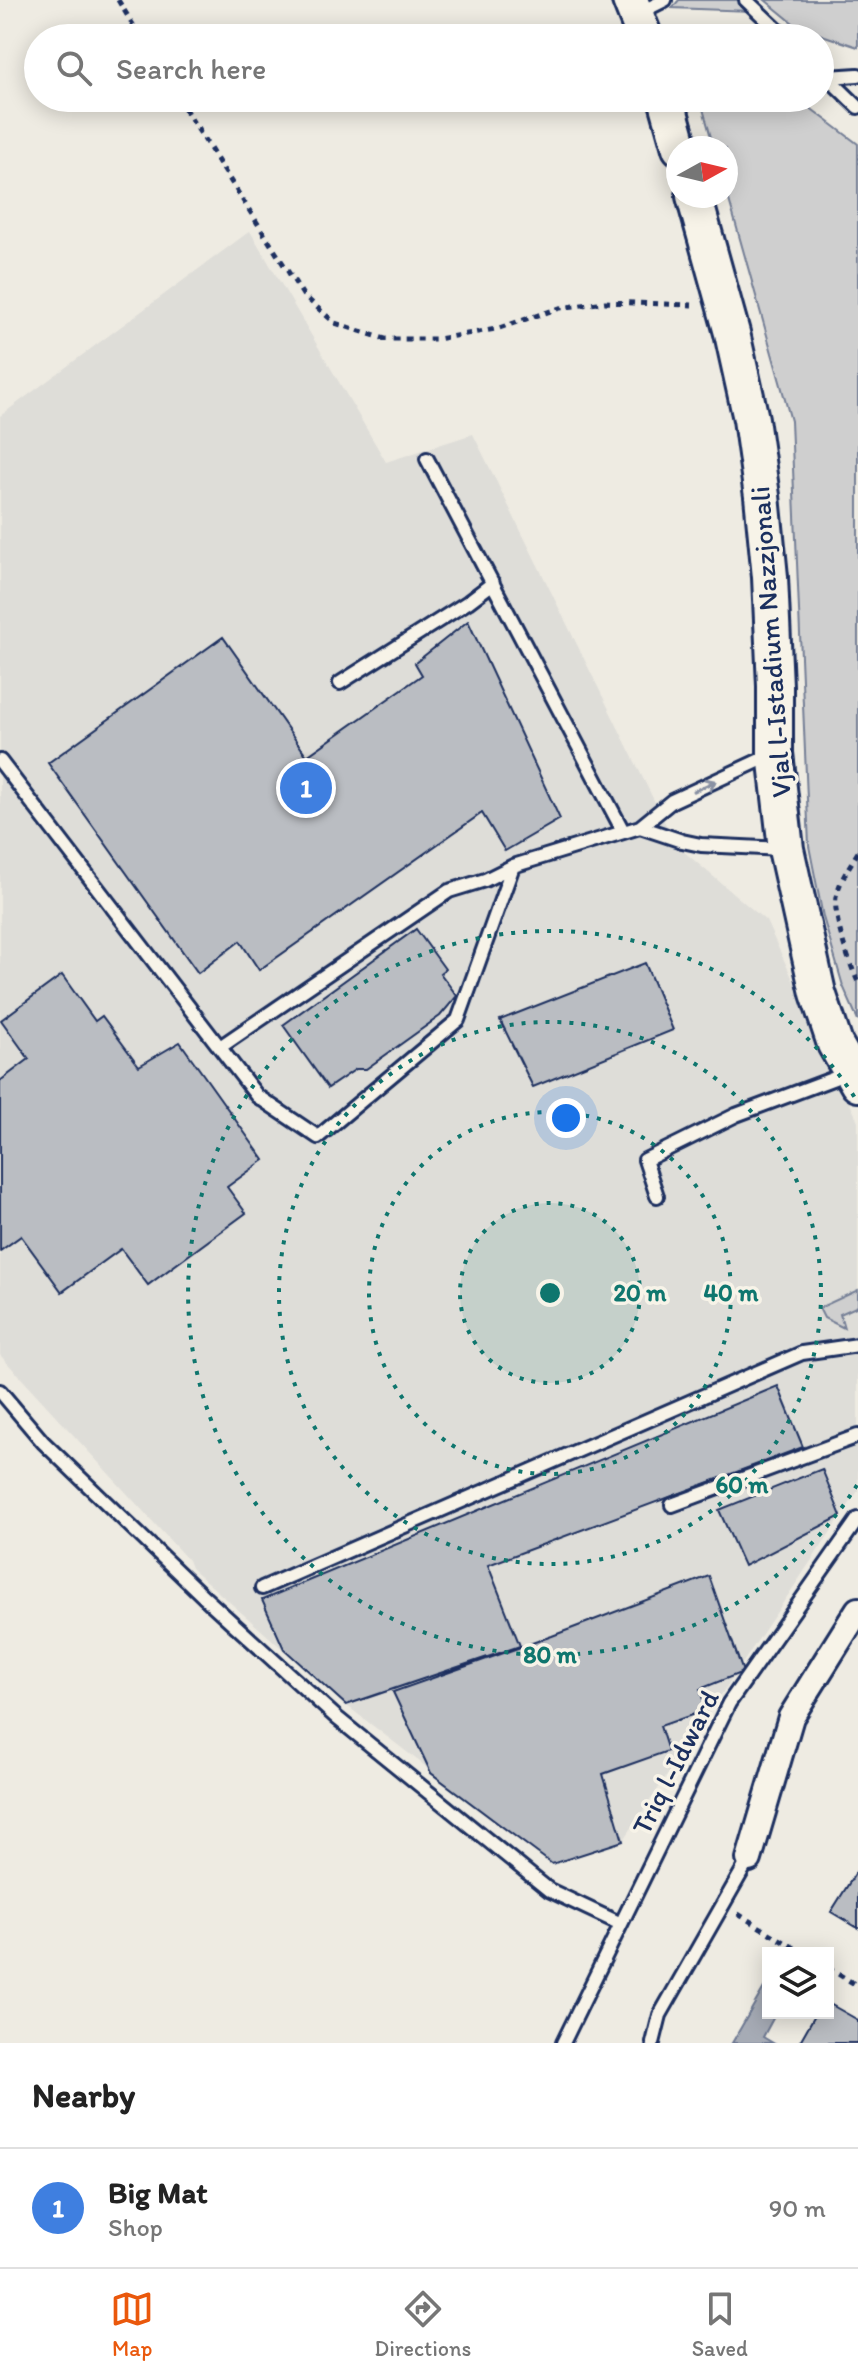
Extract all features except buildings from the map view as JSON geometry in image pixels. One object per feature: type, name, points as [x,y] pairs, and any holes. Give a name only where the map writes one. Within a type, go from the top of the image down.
[{"type":"main road","points":[[670,112],[677,136]]},
{"type":"main road","name":"Vjal l-Istadium Nazzjonali","points":[[697,208],[725,306],[751,419],[762,496],[772,608],[775,753],[786,849],[818,993],[835,1044],[854,1078]]},
{"type":"street","points":[[749,1859],[791,1717],[858,1610]]},
{"type":"lane","points":[[746,0],[771,24]]},
{"type":"lane","points":[[834,74],[858,75]]},
{"type":"lane","points":[[834,83],[858,107]]},
{"type":"lane","points":[[427,459],[623,831]]},
{"type":"lane","points":[[340,683],[493,583]]},
{"type":"lane","points":[[220,1047],[449,891],[485,880],[513,866],[640,827],[672,801],[775,753]]},
{"type":"lane","points":[[0,761],[257,1096],[318,1137],[458,1020],[513,866]]},
{"type":"lane","points":[[640,827],[701,845],[786,849]]},
{"type":"lane","points":[[657,1196],[645,1160],[736,1115],[854,1078]]},
{"type":"lane","points":[[262,1588],[802,1353],[858,1345]]},
{"type":"lane","points":[[0,1391],[43,1442],[204,1597],[337,1718],[549,1890],[621,1924]]},
{"type":"lane","points":[[672,1505],[858,1436]]},
{"type":"lane","name":"Triq l-Idward","points":[[563,2043],[729,1703],[858,1519]]},
{"type":"lane","points":[[653,2043],[660,2015],[749,1859]]},
{"type":"path","points":[[118,0],[133,24]]},
{"type":"path","points":[[187,112],[303,295],[335,323],[385,339],[437,339],[496,329],[560,308],[605,302],[725,306]]},
{"type":"path","points":[[858,852],[844,875],[835,900],[841,933],[858,982]]},
{"type":"path","points":[[724,1905],[793,1947]]},
{"type":"path","points":[[834,1972],[858,1986]]},
{"type":"shaded area","points":[[679,0],[740,0],[750,11],[672,8]]},
{"type":"shaded area","points":[[765,0],[858,0],[858,47],[834,39],[834,24],[794,24]]},
{"type":"shaded area","points":[[704,112],[816,112],[858,144],[858,1020],[843,986],[823,917],[809,846],[791,421],[731,208],[738,208],[738,136],[711,136]]},
{"type":"shaded area","points":[[250,231],[386,462],[473,434],[676,845],[766,921],[858,1121],[858,1491],[623,1841],[552,1864],[346,1705],[191,1568],[188,1560],[0,1355],[0,416]]},
{"type":"shaded area","points":[[858,1290],[858,1306],[840,1314],[844,1328],[824,1318],[819,1308]]},
{"type":"shaded area","points":[[762,1991],[762,2019],[773,2019],[763,2037],[773,2043],[732,2043]]},
{"type":"place","name":"Big Mat","points":[[306,788]]}]
